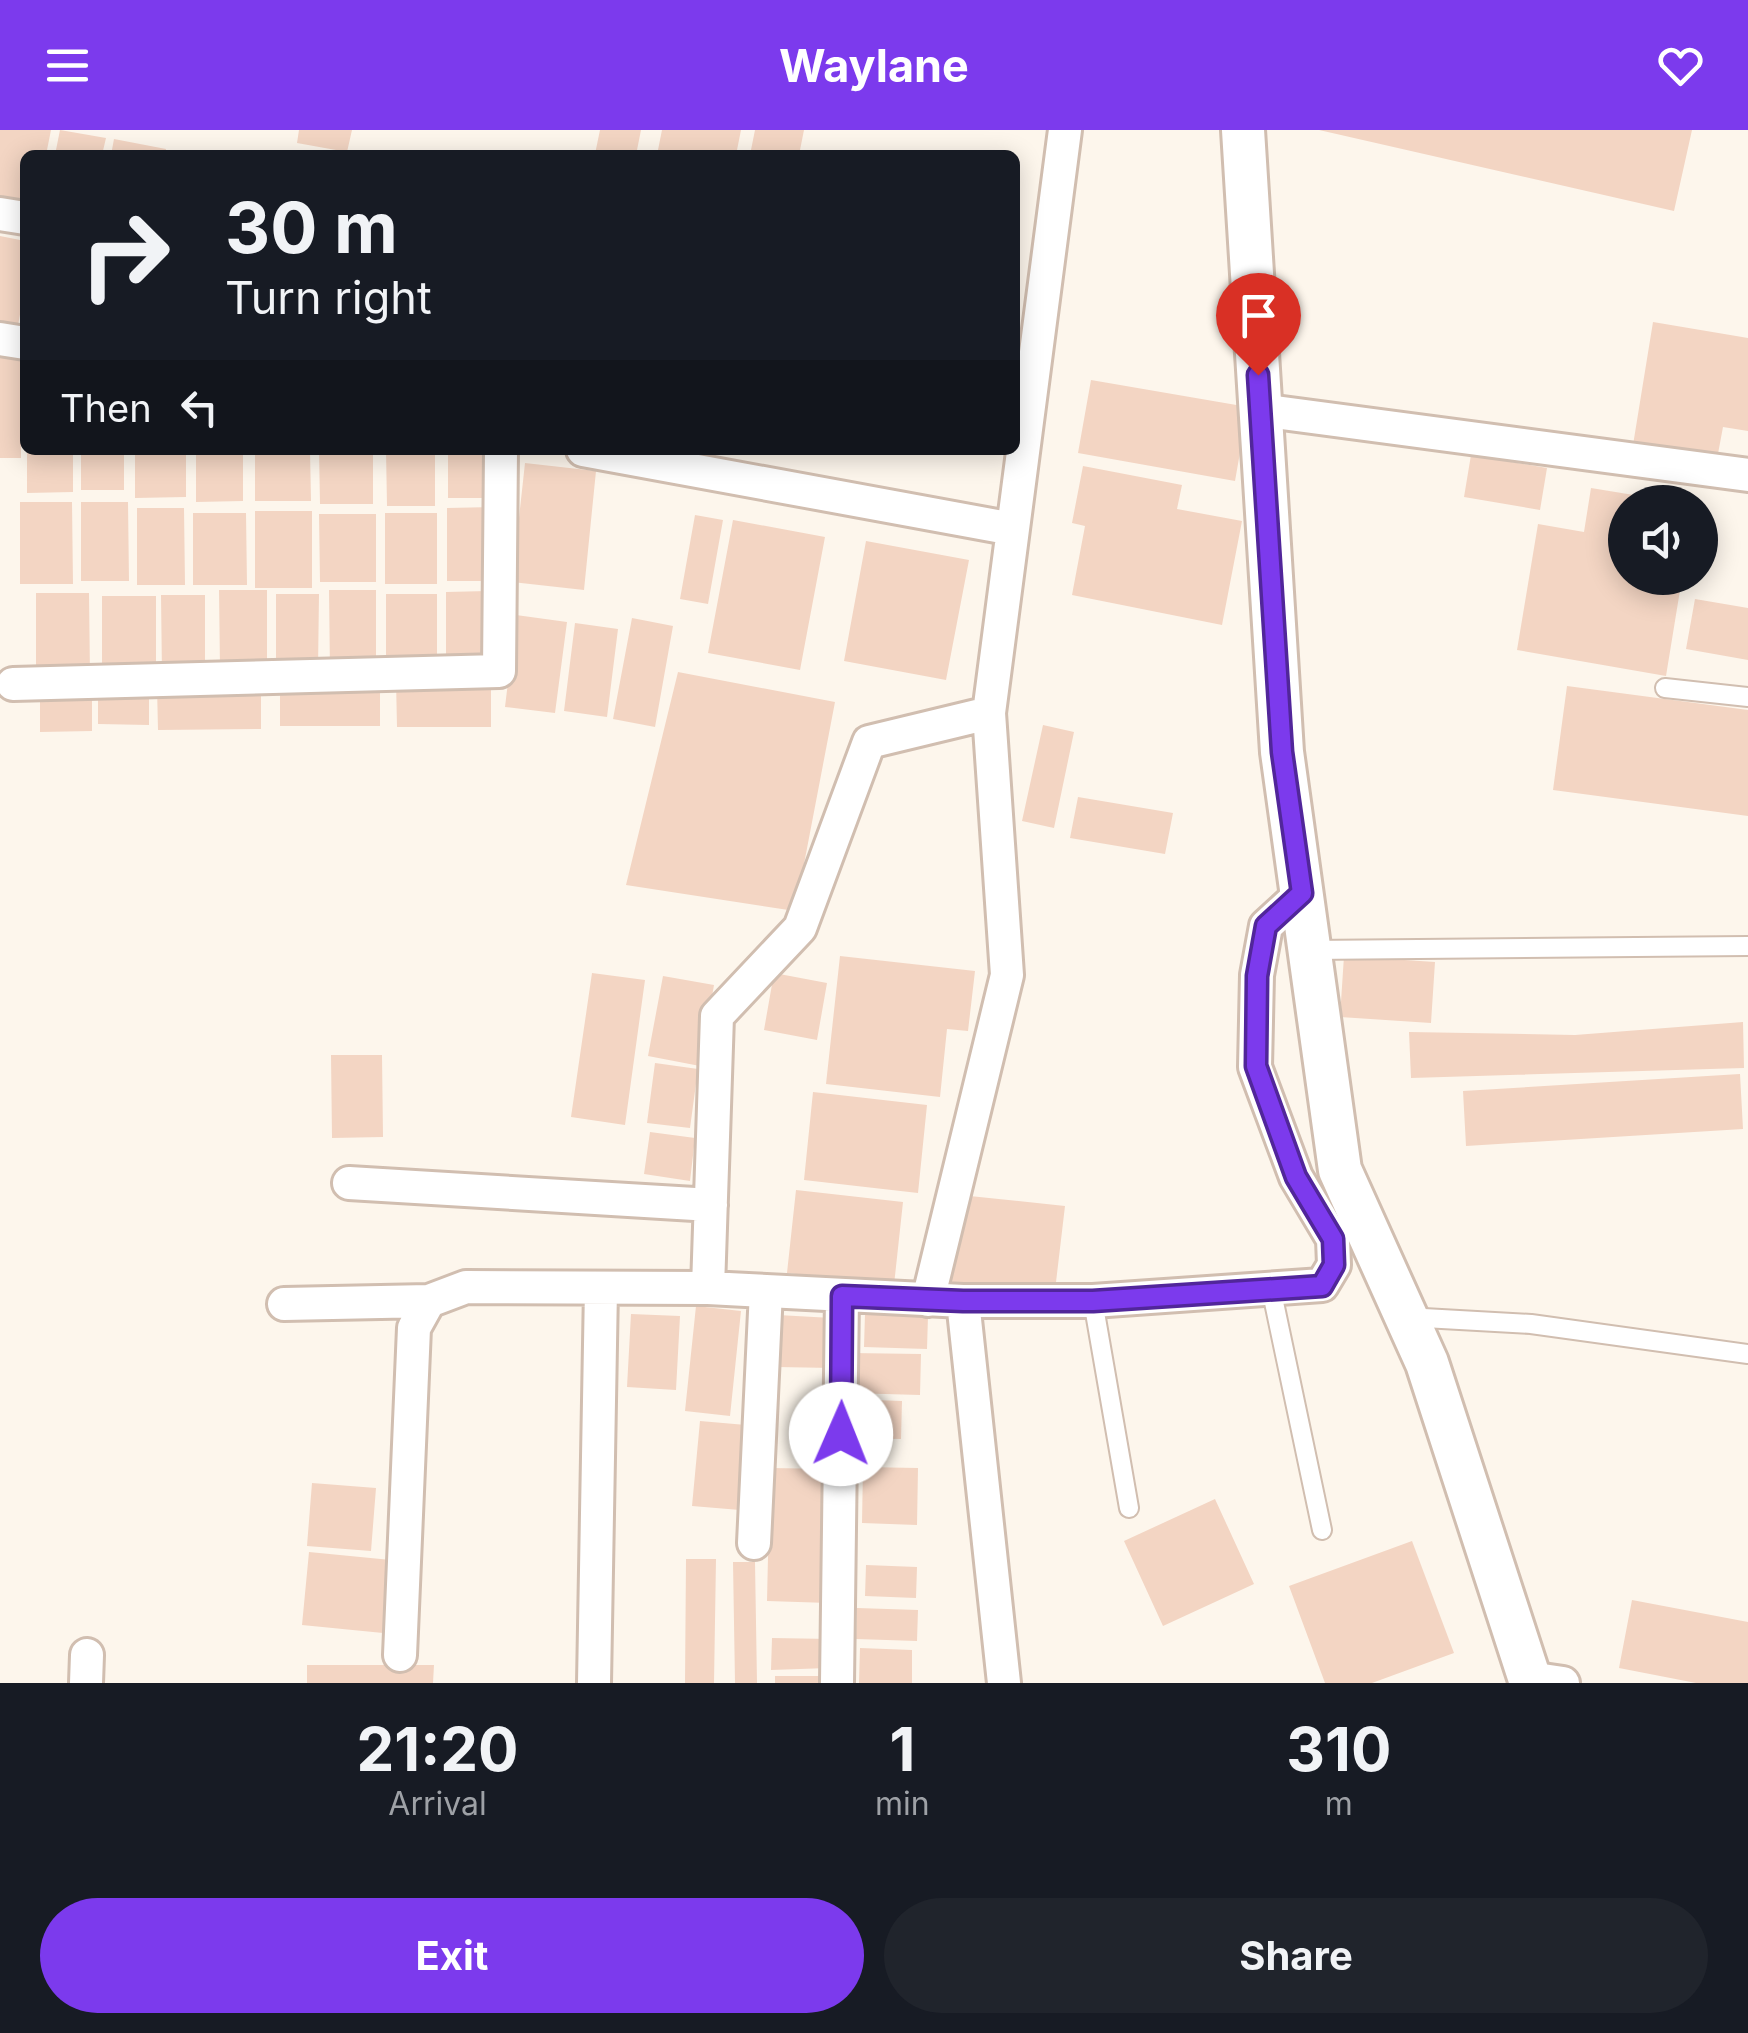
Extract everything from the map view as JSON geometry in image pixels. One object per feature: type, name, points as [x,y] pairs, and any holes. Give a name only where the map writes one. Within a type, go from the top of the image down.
[{"type":"street","points":[[1020,430],[1028,316],[1065,130]]},
{"type":"street","points":[[1243,130],[1282,752],[1340,1170],[1427,1363],[1541,1681]]},
{"type":"street","points":[[1260,410],[1748,476]]},
{"type":"street","points":[[13,684],[500,670],[501,455]]},
{"type":"street","points":[[610,455],[1013,530]]},
{"type":"street","points":[[928,1300],[1006,975],[989,713],[1013,530],[1018,455]]},
{"type":"street","points":[[708,1288],[717,1016],[800,928],[869,742],[989,713]]},
{"type":"street","points":[[284,1304],[429,1301],[466,1287],[708,1288],[928,1300],[1093,1301],[1322,1286],[1334,1265],[1333,1239],[1296,1177],[1256,1066],[1257,976],[1266,926],[1302,893]]},
{"type":"street","points":[[349,1183],[710,1205]]},
{"type":"street","points":[[594,1683],[601,1288]]},
{"type":"street","points":[[754,1543],[766,1292]]},
{"type":"street","points":[[837,1683],[842,1296]]},
{"type":"street","points":[[400,1655],[414,1328],[429,1301]]},
{"type":"street","points":[[963,1301],[1004,1683]]},
{"type":"lane","points":[[1664,688],[1748,697]]},
{"type":"lane","points":[[1309,950],[1748,946]]},
{"type":"lane","points":[[1271,1288],[1322,1530]]},
{"type":"lane","points":[[1093,1301],[1128,1508]]},
{"type":"lane","points":[[1406,1316],[1531,1324],[1748,1354]]},
{"type":"building","points":[[0,130],[51,130],[47,150],[20,150],[20,211],[0,208]]},
{"type":"building","points":[[60,130],[106,138],[103,150],[56,150]]},
{"type":"building","points":[[299,130],[352,130],[347,150],[297,143]]},
{"type":"building","points":[[600,130],[641,130],[637,150],[596,150]]},
{"type":"building","points":[[662,130],[741,130],[737,150],[658,150]]},
{"type":"building","points":[[755,130],[804,130],[800,150],[751,150]]},
{"type":"building","points":[[1319,130],[1692,130],[1674,211]]},
{"type":"building","points":[[114,139],[166,149],[166,150],[112,150]]},
{"type":"building","points":[[0,236],[20,240],[20,314],[17,331],[0,328]]},
{"type":"building","points":[[1653,322],[1748,338],[1748,431],[1723,427],[1717,459],[1633,445]]},
{"type":"building","points":[[0,357],[20,357],[21,458],[0,458]]},
{"type":"building","points":[[1091,380],[1248,407],[1235,481],[1078,453]]},
{"type":"building","points":[[27,455],[73,455],[73,492],[27,493]]},
{"type":"building","points":[[81,455],[124,455],[124,490],[81,490]]},
{"type":"building","points":[[135,455],[186,455],[186,497],[135,498]]},
{"type":"building","points":[[196,455],[243,455],[243,501],[196,502]]},
{"type":"building","points":[[255,455],[310,455],[311,501],[255,501]]},
{"type":"building","points":[[319,455],[373,455],[373,504],[320,504]]},
{"type":"building","points":[[386,455],[435,455],[435,506],[387,506]]},
{"type":"building","points":[[448,455],[498,455],[498,498],[448,498]]},
{"type":"building","points":[[1471,455],[1547,468],[1540,510],[1464,497]]},
{"type":"building","points":[[525,463],[596,471],[584,590],[512,582]]},
{"type":"building","points":[[1083,466],[1182,485],[1177,509],[1242,521],[1222,625],[1072,595],[1085,526],[1072,523]]},
{"type":"building","points":[[1591,488],[1608,491],[1608,595],[1679,595],[1666,676],[1517,650],[1538,524],[1584,532]]},
{"type":"building","points":[[20,502],[72,502],[73,584],[20,584]]},
{"type":"building","points":[[81,502],[128,502],[129,581],[81,581]]},
{"type":"building","points":[[494,507],[495,581],[447,581],[447,508]]},
{"type":"building","points":[[137,508],[184,508],[185,585],[137,585]]},
{"type":"building","points":[[255,511],[312,511],[312,588],[255,588]]},
{"type":"building","points":[[193,513],[246,513],[247,585],[193,585]]},
{"type":"building","points":[[385,513],[437,513],[437,584],[385,584]]},
{"type":"building","points":[[319,514],[376,514],[376,582],[320,582]]},
{"type":"building","points":[[695,515],[723,520],[708,604],[680,599]]},
{"type":"building","points":[[733,520],[825,537],[800,670],[708,653]]},
{"type":"building","points":[[866,541],[969,560],[946,680],[844,661]]},
{"type":"building","points":[[219,590],[267,590],[267,668],[220,668]]},
{"type":"building","points":[[329,590],[376,590],[376,672],[330,672]]},
{"type":"building","points":[[488,591],[489,665],[446,665],[446,592]]},
{"type":"building","points":[[36,593],[89,593],[90,676],[36,676]]},
{"type":"building","points":[[276,594],[319,594],[318,669],[276,668]]},
{"type":"building","points":[[386,594],[437,594],[437,663],[386,663]]},
{"type":"building","points":[[161,595],[205,595],[205,676],[162,676]]},
{"type":"building","points":[[102,596],[156,596],[156,671],[102,671]]},
{"type":"building","points":[[1695,599],[1748,608],[1748,660],[1686,649]]},
{"type":"building","points":[[516,615],[567,622],[555,713],[505,707]]},
{"type":"building","points":[[632,618],[673,626],[655,727],[613,719]]},
{"type":"building","points":[[575,623],[618,629],[607,717],[564,711]]},
{"type":"building","points":[[678,672],[835,702],[795,911],[626,885]]},
{"type":"building","points":[[396,680],[491,680],[491,727],[397,727]]},
{"type":"building","points":[[280,686],[380,686],[380,726],[280,726]]},
{"type":"building","points":[[1567,686],[1748,710],[1748,816],[1553,790]]},
{"type":"building","points":[[157,687],[261,687],[261,729],[158,730]]},
{"type":"building","points":[[40,688],[92,688],[92,731],[40,732]]},
{"type":"building","points":[[98,690],[149,690],[149,725],[98,724]]},
{"type":"building","points":[[1043,725],[1074,732],[1054,828],[1022,821]]},
{"type":"building","points":[[1078,797],[1173,813],[1165,854],[1070,838]]},
{"type":"building","points":[[840,956],[975,971],[968,1031],[947,1029],[940,1097],[826,1084]]},
{"type":"building","points":[[1344,956],[1435,962],[1431,1023],[1340,1017]]},
{"type":"building","points":[[592,973],[645,980],[625,1125],[571,1117]]},
{"type":"building","points":[[774,973],[827,983],[817,1040],[764,1030]]},
{"type":"building","points":[[663,976],[714,985],[700,1066],[648,1056]]},
{"type":"building","points":[[1743,1022],[1744,1068],[1411,1078],[1409,1032],[1575,1035]]},
{"type":"building","points":[[331,1055],[382,1055],[383,1137],[332,1138]]},
{"type":"building","points":[[655,1063],[698,1069],[690,1128],[647,1123]]},
{"type":"building","points":[[1740,1074],[1743,1129],[1466,1146],[1463,1091]]},
{"type":"building","points":[[813,1092],[927,1105],[918,1193],[804,1180]]},
{"type":"building","points":[[650,1132],[695,1138],[690,1181],[644,1174]]},
{"type":"building","points":[[796,1190],[903,1202],[894,1285],[787,1273]]},
{"type":"building","points":[[960,1195],[1065,1206],[1054,1299],[949,1287]]},
{"type":"building","points":[[696,1306],[741,1311],[730,1416],[685,1411]]},
{"type":"building","points":[[631,1314],[680,1316],[676,1390],[627,1387]]},
{"type":"building","points":[[865,1314],[928,1316],[927,1349],[864,1347]]},
{"type":"building","points":[[778,1315],[832,1318],[834,1368],[777,1367]]},
{"type":"building","points":[[851,1353],[921,1354],[920,1395],[850,1393]]},
{"type":"building","points":[[844,1399],[902,1401],[901,1439],[844,1438]]},
{"type":"building","points":[[700,1421],[746,1425],[740,1510],[692,1506]]},
{"type":"building","points":[[863,1467],[918,1468],[917,1525],[862,1523]]},
{"type":"building","points":[[770,1468],[832,1469],[829,1603],[767,1601]]},
{"type":"building","points":[[312,1483],[376,1488],[371,1551],[307,1546]]},
{"type":"building","points":[[1215,1499],[1254,1584],[1163,1626],[1124,1541]]},
{"type":"building","points":[[1412,1541],[1454,1653],[1372,1683],[1325,1683],[1289,1586]]},
{"type":"building","points":[[309,1552],[391,1560],[383,1633],[302,1625]]},
{"type":"building","points":[[686,1559],[716,1559],[714,1683],[685,1683]]},
{"type":"building","points":[[733,1562],[755,1562],[757,1683],[735,1683]]},
{"type":"building","points":[[866,1565],[917,1567],[916,1598],[865,1596]]},
{"type":"building","points":[[1632,1600],[1748,1622],[1748,1683],[1696,1683],[1619,1668]]},
{"type":"building","points":[[857,1608],[918,1610],[917,1641],[856,1639]]},
{"type":"building","points":[[772,1638],[832,1639],[828,1668],[771,1670]]},
{"type":"building","points":[[860,1648],[912,1650],[912,1683],[859,1683]]},
{"type":"building","points":[[307,1665],[434,1665],[433,1683],[307,1683]]},
{"type":"building","points":[[775,1676],[836,1676],[836,1683],[775,1683]]},
{"type":"route","points":[[841,1434],[842,1296],[1093,1301],[1322,1286],[1334,1265],[1333,1239],[1296,1177],[1256,1066],[1257,976],[1266,926],[1302,893],[1282,752],[1258,375]]}]
